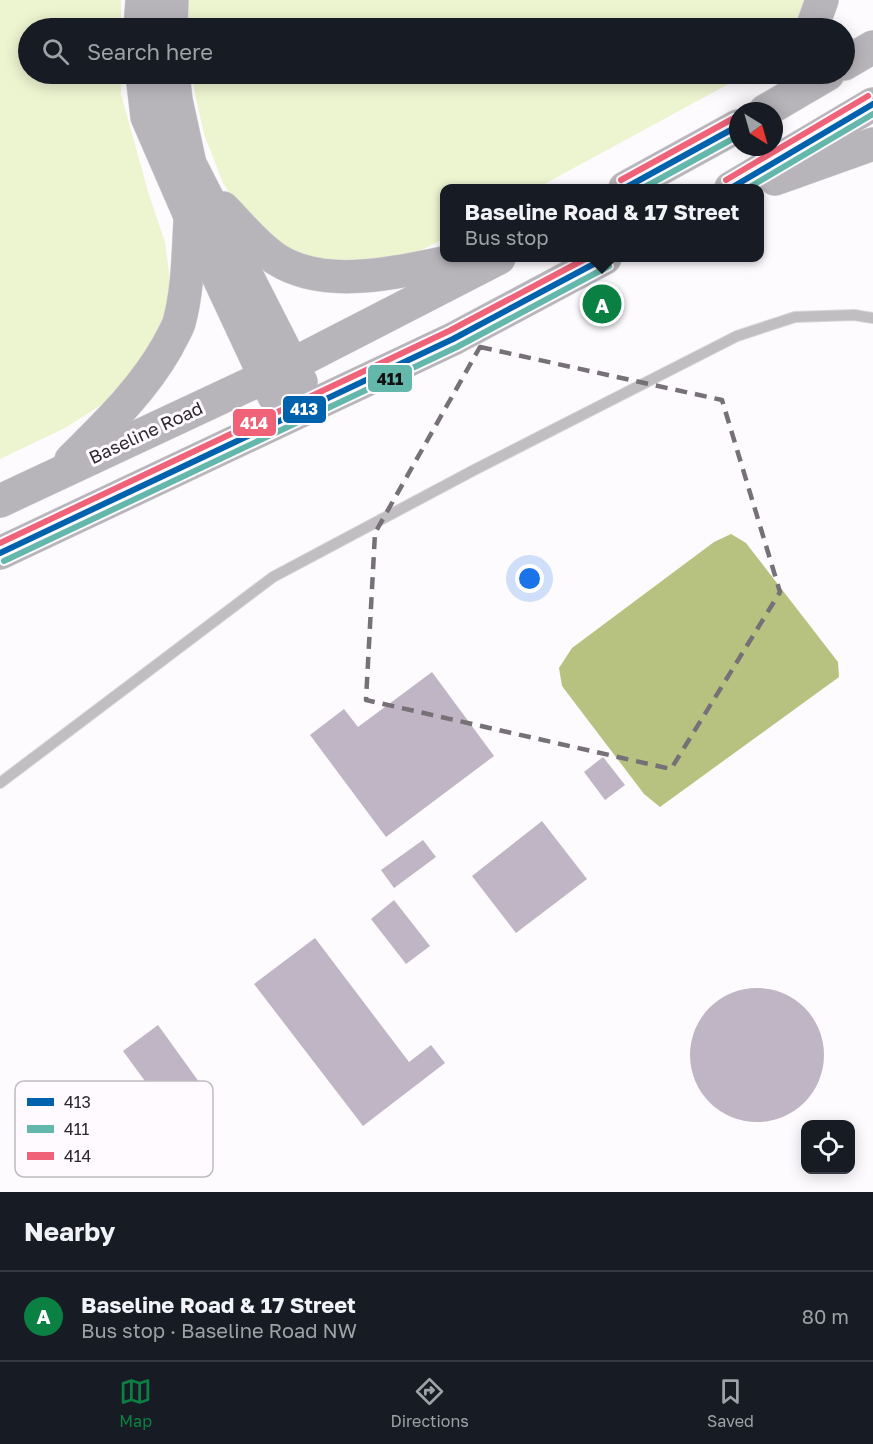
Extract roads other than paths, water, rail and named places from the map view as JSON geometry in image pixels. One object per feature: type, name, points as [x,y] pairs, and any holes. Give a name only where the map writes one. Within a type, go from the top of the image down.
[{"type":"main road","points":[[141,18],[142,0]]},
{"type":"main road","points":[[171,18],[172,0]]},
{"type":"main road","points":[[816,18],[822,0]]},
{"type":"main road","points":[[855,58],[873,47]]},
{"type":"main road","points":[[143,84],[147,117],[190,216],[279,371]]},
{"type":"main road","points":[[174,84],[190,164],[298,413]]},
{"type":"main road","points":[[760,102],[773,84]]},
{"type":"main road","points":[[780,102],[811,84]]},
{"type":"main road","points":[[739,184],[873,104]]},
{"type":"main road","points":[[634,184],[729,131]]},
{"type":"main road","points":[[761,184],[873,144]]},
{"type":"main road","points":[[190,164],[218,203],[248,235],[277,259],[304,271],[343,278],[446,262]]},
{"type":"main road","points":[[56,476],[127,403],[154,371],[175,333],[186,288],[190,216]]},
{"type":"main road","name":"Baseline Road","points":[[0,501],[279,371],[491,262]]},
{"type":"main road","points":[[0,553],[453,339],[597,262]]},
{"type":"lane","points":[[0,783],[273,577],[737,336],[795,317],[854,315],[873,318]]},
{"type":"place","name":"Baseline Road & 17 Street","points":[[602,304]]}]
